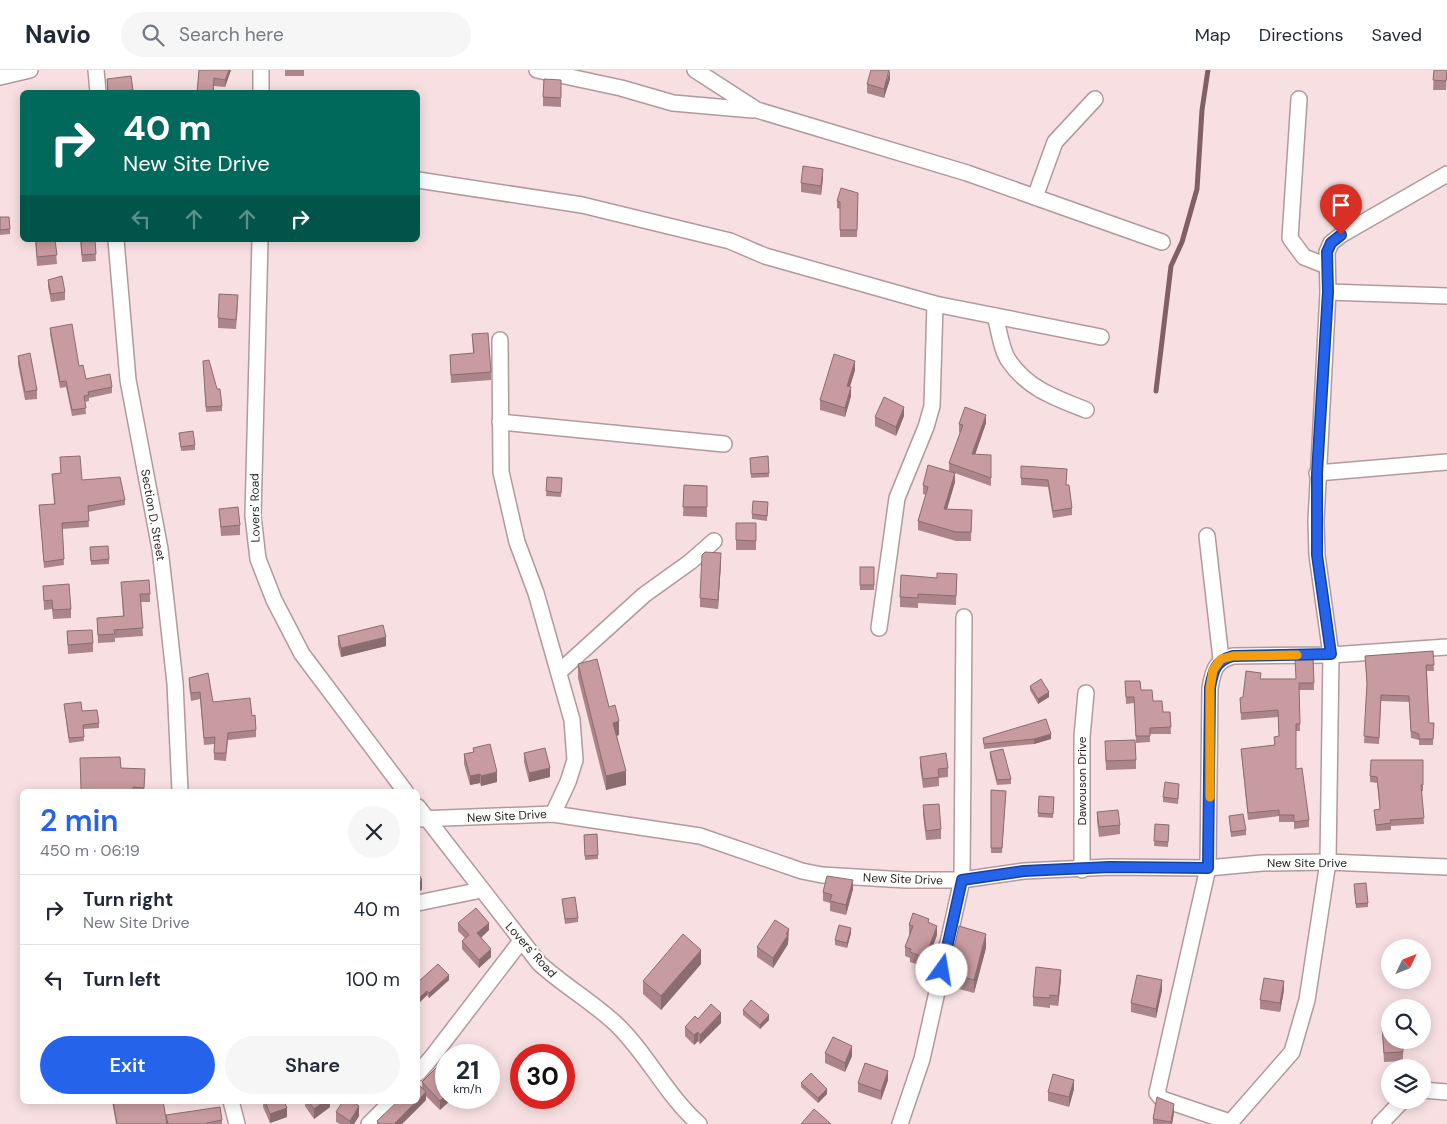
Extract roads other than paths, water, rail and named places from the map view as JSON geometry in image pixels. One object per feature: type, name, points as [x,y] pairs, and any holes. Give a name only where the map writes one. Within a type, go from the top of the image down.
[{"type":"street","points":[[0,77],[30,70]]},
{"type":"street","points":[[96,70],[98,90]]},
{"type":"street","points":[[261,70],[261,90]]},
{"type":"street","points":[[537,70],[621,88],[672,103],[757,110],[967,173],[1162,242]]},
{"type":"street","points":[[695,70],[757,110]]},
{"type":"street","points":[[1299,99],[1290,238],[1304,257],[1327,266]]},
{"type":"street","points":[[1036,197],[1055,142],[1096,100]]},
{"type":"street","points":[[1447,174],[1341,235],[1331,243],[1327,252],[1328,292],[1317,473],[1317,555],[1331,654],[1328,862],[1307,1000],[1292,1052],[1229,1123],[1162,1099],[1157,1093],[1208,868],[1210,688],[1213,670],[1221,659],[1233,656],[1331,654],[1447,647]]},
{"type":"street","points":[[420,180],[582,205],[730,241],[765,256],[935,304],[1101,337]]},
{"type":"street","name":"Section D. Street","points":[[116,242],[128,380],[160,549],[176,683],[180,789]]},
{"type":"street","name":"Lovers' Road","points":[[260,242],[253,516],[258,559],[274,600],[302,654],[403,789]]},
{"type":"street","points":[[1328,292],[1447,296]]},
{"type":"street","points":[[879,628],[896,498],[926,426],[932,406],[935,304]]},
{"type":"street","points":[[995,316],[1008,360],[1020,373],[1039,391],[1086,410]]},
{"type":"street","points":[[500,340],[501,472],[508,512],[560,672],[572,720],[575,760],[568,782],[553,814]]},
{"type":"street","points":[[500,422],[724,444]]},
{"type":"street","points":[[1317,473],[1447,462]]},
{"type":"street","points":[[1207,536],[1221,659]]},
{"type":"street","points":[[560,672],[644,595],[690,562],[714,541]]},
{"type":"street","points":[[900,1124],[922,1059],[962,880],[964,617]]},
{"type":"street","name":"Dawouson Drive","points":[[1082,870],[1082,736],[1086,693]]},
{"type":"street","name":"New Site Drive","points":[[421,815],[553,814],[700,836],[802,871],[822,875],[962,880],[1024,871],[1082,870],[1110,867],[1208,868],[1262,863],[1328,862],[1447,867]]},
{"type":"street","name":"Lovers' Road","points":[[421,815],[521,941],[560,982],[614,1023],[637,1049],[684,1111],[699,1124]]},
{"type":"street","points":[[420,904],[481,890]]},
{"type":"street","points":[[420,1072],[521,941]]},
{"type":"street","points":[[1431,1091],[1447,1092]]},
{"type":"street","points":[[232,1104],[237,1124]]},
{"type":"street","points":[[369,1124],[389,1104]]},
{"type":"street","points":[[1380,1124],[1394,1109]]},
{"type":"waterway","points":[[1156,391],[1171,266],[1182,242],[1197,189],[1202,110],[1208,70]]}]
